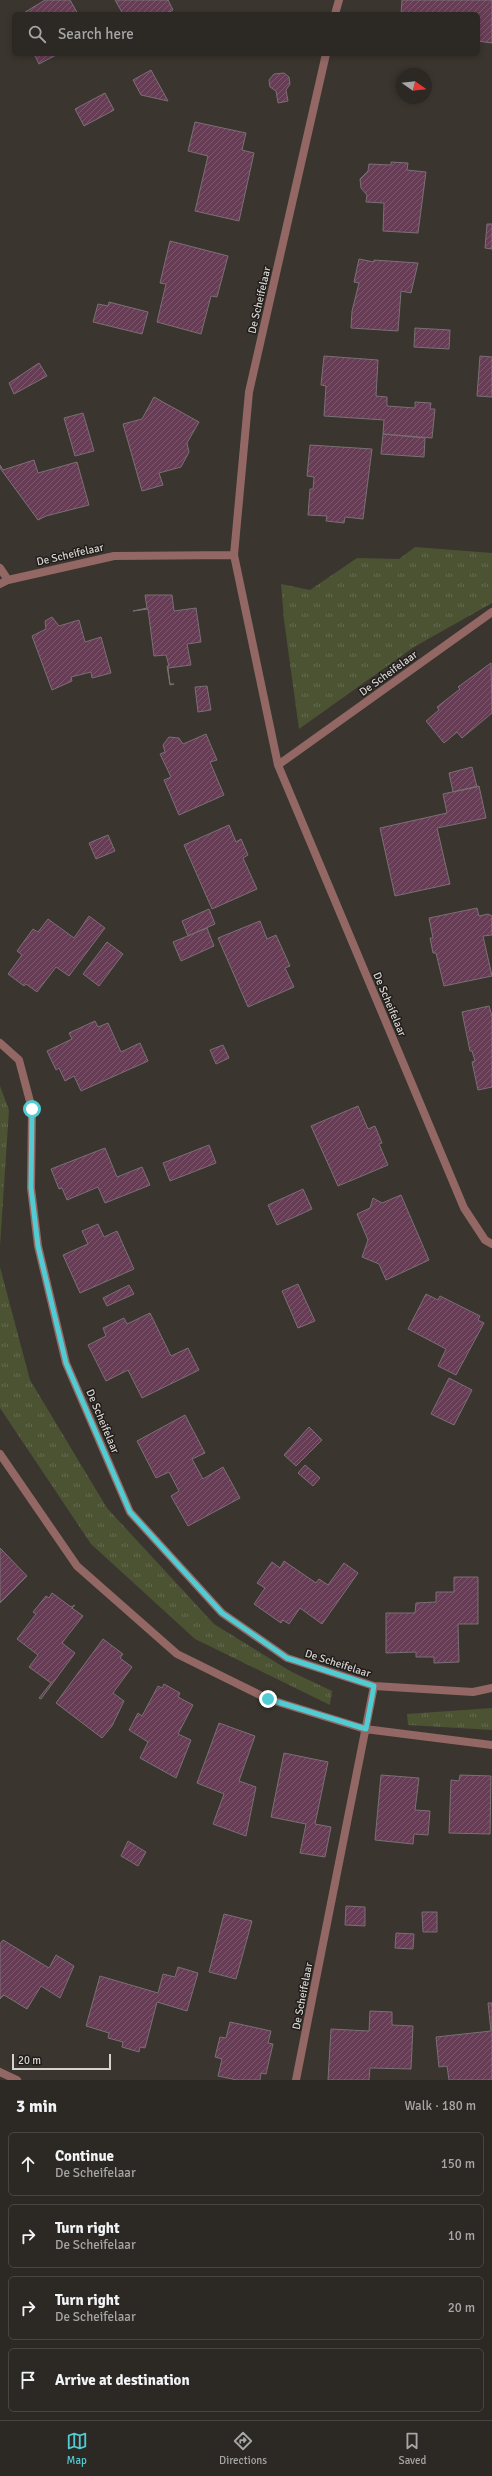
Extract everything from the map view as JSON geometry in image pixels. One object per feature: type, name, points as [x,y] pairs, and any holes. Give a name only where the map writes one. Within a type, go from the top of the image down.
[{"type":"street","points":[[336,12],[339,0]]},
{"type":"street","name":"De Scheifelaar","points":[[326,56],[249,392],[234,555],[278,765],[464,1208],[485,1240],[492,1244]]},
{"type":"street","name":"De Scheifelaar","points":[[0,584],[8,580],[114,556],[234,555]]},
{"type":"street","points":[[0,568],[8,580]]},
{"type":"street","name":"De Scheifelaar","points":[[278,765],[492,612]]},
{"type":"street","name":"De Scheifelaar","points":[[0,1043],[19,1060],[32,1109],[31,1188],[38,1246],[66,1363],[130,1512],[222,1613],[287,1658],[374,1686],[472,1692],[492,1688]]},
{"type":"street","points":[[0,1454],[77,1566],[177,1654],[268,1699],[366,1729],[492,1746]]},
{"type":"street","name":"De Scheifelaar","points":[[296,2080],[374,1686]]},
{"type":"street","points":[[0,2072],[17,2080]]},
{"type":"green space","points":[[415,547],[492,553],[492,603],[414,647],[299,729],[284,620],[281,584],[310,590],[357,558],[399,559]]},
{"type":"green space","points":[[0,1086],[9,1110],[0,1246]]},
{"type":"green space","points":[[0,1267],[30,1380],[107,1508],[214,1624],[290,1671],[332,1691],[330,1705],[195,1639],[91,1544],[0,1408]]},
{"type":"green space","points":[[492,1708],[492,1730],[408,1725],[407,1714]]},
{"type":"building","points":[[45,0],[70,0],[77,12],[25,12]]},
{"type":"building","points":[[115,0],[168,0],[173,10],[170,12],[122,12]]},
{"type":"building","points":[[402,0],[492,0],[492,43],[480,41],[480,12],[401,12]]},
{"type":"building","points":[[35,56],[54,56],[39,64]]},
{"type":"building","points":[[151,70],[168,101],[141,95],[133,80]]},
{"type":"building","points":[[284,73],[289,77],[290,84],[286,90],[288,101],[278,103],[276,91],[270,87],[269,80],[274,74]]},
{"type":"building","points":[[105,93],[114,110],[84,126],[75,109]]},
{"type":"building","points":[[195,122],[246,133],[242,150],[254,153],[239,221],[195,211],[208,156],[188,151]]},
{"type":"building","points":[[391,162],[408,163],[407,170],[426,172],[418,233],[383,231],[384,203],[366,202],[367,195],[361,188],[360,179],[368,171],[369,164],[391,165]]},
{"type":"building","points":[[487,224],[492,224],[492,249],[485,248]]},
{"type":"building","points":[[170,241],[228,256],[217,297],[211,296],[201,334],[157,322],[166,284],[160,283]]},
{"type":"building","points":[[359,259],[374,262],[374,260],[418,263],[411,293],[401,291],[398,331],[351,328],[352,311],[359,283],[354,282]]},
{"type":"building","points":[[109,302],[148,312],[142,334],[93,322],[98,304],[108,306]]},
{"type":"building","points":[[415,328],[450,330],[449,349],[414,347]]},
{"type":"building","points":[[324,356],[378,360],[376,396],[387,397],[387,406],[415,408],[415,402],[431,403],[430,409],[435,409],[432,438],[383,434],[384,420],[324,416],[326,386],[321,385]]},
{"type":"building","points":[[480,356],[492,357],[492,397],[477,396]]},
{"type":"building","points":[[39,363],[47,376],[14,394],[9,383]]},
{"type":"building","points":[[154,397],[199,422],[187,443],[189,452],[181,467],[159,473],[163,485],[142,491],[123,424],[142,419]]},
{"type":"building","points":[[83,413],[94,451],[75,456],[64,418]]},
{"type":"building","points":[[383,434],[425,438],[424,457],[381,454]]},
{"type":"building","points":[[310,445],[372,449],[363,519],[345,517],[344,523],[326,521],[327,516],[308,515],[310,489],[313,489],[314,477],[307,476]]},
{"type":"building","points":[[34,460],[38,473],[77,462],[89,505],[46,516],[38,520],[0,468],[0,465],[3,470]]},
{"type":"building","points":[[145,595],[172,595],[174,611],[196,608],[201,642],[187,644],[191,665],[168,668],[170,684],[174,684],[170,685],[167,666],[169,666],[166,655],[154,656],[148,609],[133,611],[147,608]]},
{"type":"building","points":[[52,617],[59,626],[79,620],[85,642],[101,637],[111,673],[92,678],[91,672],[71,677],[72,681],[52,690],[32,636],[46,629],[45,621]]},
{"type":"building","points":[[491,663],[492,713],[462,738],[457,732],[444,743],[426,721],[439,710],[437,707],[460,689],[458,687]]},
{"type":"building","points":[[207,686],[211,710],[198,712],[195,687]]},
{"type":"building","points":[[206,734],[217,760],[210,762],[224,795],[179,815],[164,780],[171,777],[160,754],[165,752],[163,745],[169,737],[179,738],[183,744]]},
{"type":"building","points":[[472,767],[477,787],[453,792],[449,773]]},
{"type":"building","points":[[479,786],[486,818],[437,828],[450,884],[395,896],[380,828],[447,813],[443,794]]},
{"type":"building","points":[[229,825],[236,842],[241,839],[248,855],[243,858],[257,889],[212,909],[184,845]]},
{"type":"building","points":[[108,835],[115,851],[96,859],[89,843]]},
{"type":"building","points":[[477,908],[479,916],[488,914],[492,916],[492,935],[483,936],[492,976],[444,986],[436,953],[433,953],[430,938],[433,938],[429,918]]},
{"type":"building","points":[[209,909],[215,924],[188,936],[182,921]]},
{"type":"building","points":[[89,916],[105,928],[69,976],[56,967],[37,992],[26,984],[24,986],[8,974],[22,955],[17,951],[33,929],[38,932],[48,919],[74,938]]},
{"type":"building","points":[[260,921],[267,939],[276,935],[290,966],[285,968],[294,987],[248,1007],[218,938]]},
{"type":"building","points":[[207,928],[214,946],[181,961],[173,942]]},
{"type":"building","points":[[107,942],[123,954],[99,986],[83,974]]},
{"type":"building","points":[[489,1006],[492,1016],[492,1087],[478,1090],[472,1062],[475,1061],[472,1051],[470,1051],[462,1012]]},
{"type":"building","points":[[95,1021],[98,1027],[108,1023],[121,1052],[140,1043],[148,1061],[81,1091],[74,1076],[65,1081],[59,1068],[56,1070],[47,1051],[72,1039],[69,1033]]},
{"type":"building","points":[[223,1045],[229,1058],[216,1064],[210,1050]]},
{"type":"building","points":[[358,1106],[368,1129],[375,1126],[382,1143],[379,1144],[388,1165],[338,1186],[311,1126]]},
{"type":"building","points":[[209,1145],[216,1163],[170,1181],[163,1163]]},
{"type":"building","points":[[105,1148],[117,1177],[142,1167],[150,1185],[105,1203],[98,1187],[67,1200],[62,1188],[59,1189],[51,1169]]},
{"type":"building","points":[[303,1189],[312,1209],[277,1225],[268,1205]]},
{"type":"building","points":[[401,1195],[429,1260],[386,1280],[379,1264],[362,1257],[368,1240],[357,1214],[370,1208],[373,1198],[382,1203]]},
{"type":"building","points":[[98,1224],[104,1237],[117,1231],[134,1269],[80,1293],[63,1255],[88,1244],[82,1231]]},
{"type":"building","points":[[298,1284],[315,1321],[298,1328],[282,1291]]},
{"type":"building","points":[[129,1285],[134,1294],[107,1306],[103,1298]]},
{"type":"building","points":[[426,1294],[438,1300],[440,1296],[480,1316],[478,1320],[484,1323],[456,1375],[438,1366],[446,1349],[408,1329]]},
{"type":"building","points":[[150,1313],[171,1356],[188,1348],[199,1370],[142,1398],[128,1370],[106,1381],[88,1345],[106,1336],[103,1328],[124,1318],[127,1324]]},
{"type":"building","points":[[449,1378],[472,1390],[454,1425],[431,1414]]},
{"type":"building","points":[[185,1415],[205,1453],[192,1459],[203,1479],[223,1467],[240,1498],[188,1526],[171,1496],[179,1491],[169,1472],[156,1478],[137,1441]]},
{"type":"building","points":[[309,1427],[322,1440],[296,1466],[284,1455]]},
{"type":"building","points":[[305,1465],[320,1478],[313,1486],[298,1473]]},
{"type":"building","points":[[0,1548],[27,1576],[0,1603]]},
{"type":"building","points":[[284,1561],[316,1583],[319,1579],[328,1585],[344,1563],[358,1573],[322,1624],[300,1608],[289,1624],[283,1620],[281,1623],[254,1604],[265,1588],[257,1583],[272,1562],[280,1568]]},
{"type":"building","points":[[454,1577],[478,1577],[478,1624],[458,1624],[459,1662],[434,1663],[434,1657],[416,1657],[416,1652],[386,1653],[386,1613],[415,1613],[416,1603],[436,1602],[436,1592],[454,1592]]},
{"type":"building","points":[[52,1593],[71,1607],[75,1605],[72,1608],[83,1616],[62,1643],[75,1653],[41,1699],[39,1698],[51,1683],[29,1667],[38,1655],[17,1639],[36,1614],[33,1612],[46,1596],[49,1598]]},
{"type":"building","points":[[103,1639],[123,1654],[120,1658],[132,1667],[113,1693],[124,1701],[112,1726],[102,1738],[56,1703]]},
{"type":"building","points":[[164,1684],[180,1693],[178,1697],[193,1705],[178,1734],[191,1740],[176,1778],[140,1758],[148,1742],[129,1730],[138,1713],[142,1716],[158,1686],[162,1688]]},
{"type":"building","points":[[219,1723],[255,1736],[239,1781],[256,1787],[246,1836],[213,1824],[224,1794],[197,1783]]},
{"type":"building","points":[[284,1753],[328,1762],[315,1824],[331,1827],[325,1857],[300,1853],[306,1824],[271,1817]]},
{"type":"building","points":[[381,1775],[419,1778],[415,1810],[430,1811],[428,1835],[414,1834],[413,1844],[375,1840]]},
{"type":"building","points":[[460,1775],[491,1776],[490,1834],[449,1833],[451,1780],[459,1781]]},
{"type":"building","points":[[128,1841],[146,1852],[138,1866],[121,1856]]},
{"type":"building","points":[[346,1906],[365,1907],[365,1926],[345,1925]]},
{"type":"building","points":[[422,1912],[437,1912],[437,1932],[423,1932]]},
{"type":"building","points":[[224,1914],[252,1921],[236,1979],[209,1972]]},
{"type":"building","points":[[396,1933],[414,1934],[413,1949],[395,1948]]},
{"type":"building","points":[[3,1940],[49,1968],[56,1955],[74,1966],[60,1998],[41,1986],[27,2009],[4,1995],[0,1999],[0,1944]]},
{"type":"building","points":[[178,1967],[198,1973],[187,2011],[157,2002],[145,2048],[140,2047],[139,2052],[122,2047],[123,2042],[108,2038],[109,2033],[86,2026],[100,1976],[158,1993],[163,1974],[175,1977]]},
{"type":"building","points":[[488,2003],[492,2003],[492,2080],[449,2080],[447,2066],[439,2067],[436,2037],[491,2031]]},
{"type":"building","points":[[370,2011],[392,2012],[392,2025],[413,2026],[411,2069],[370,2068],[369,2080],[328,2080],[331,2029],[369,2031]]},
{"type":"building","points":[[230,2022],[271,2031],[268,2043],[273,2044],[266,2074],[261,2073],[260,2080],[237,2080],[218,2076],[222,2059],[215,2057],[220,2037],[226,2038]]},
{"type":"route","points":[[32,1109],[31,1188],[38,1246],[66,1363],[130,1512],[222,1613],[287,1658],[374,1686],[366,1729],[268,1699]]}]
